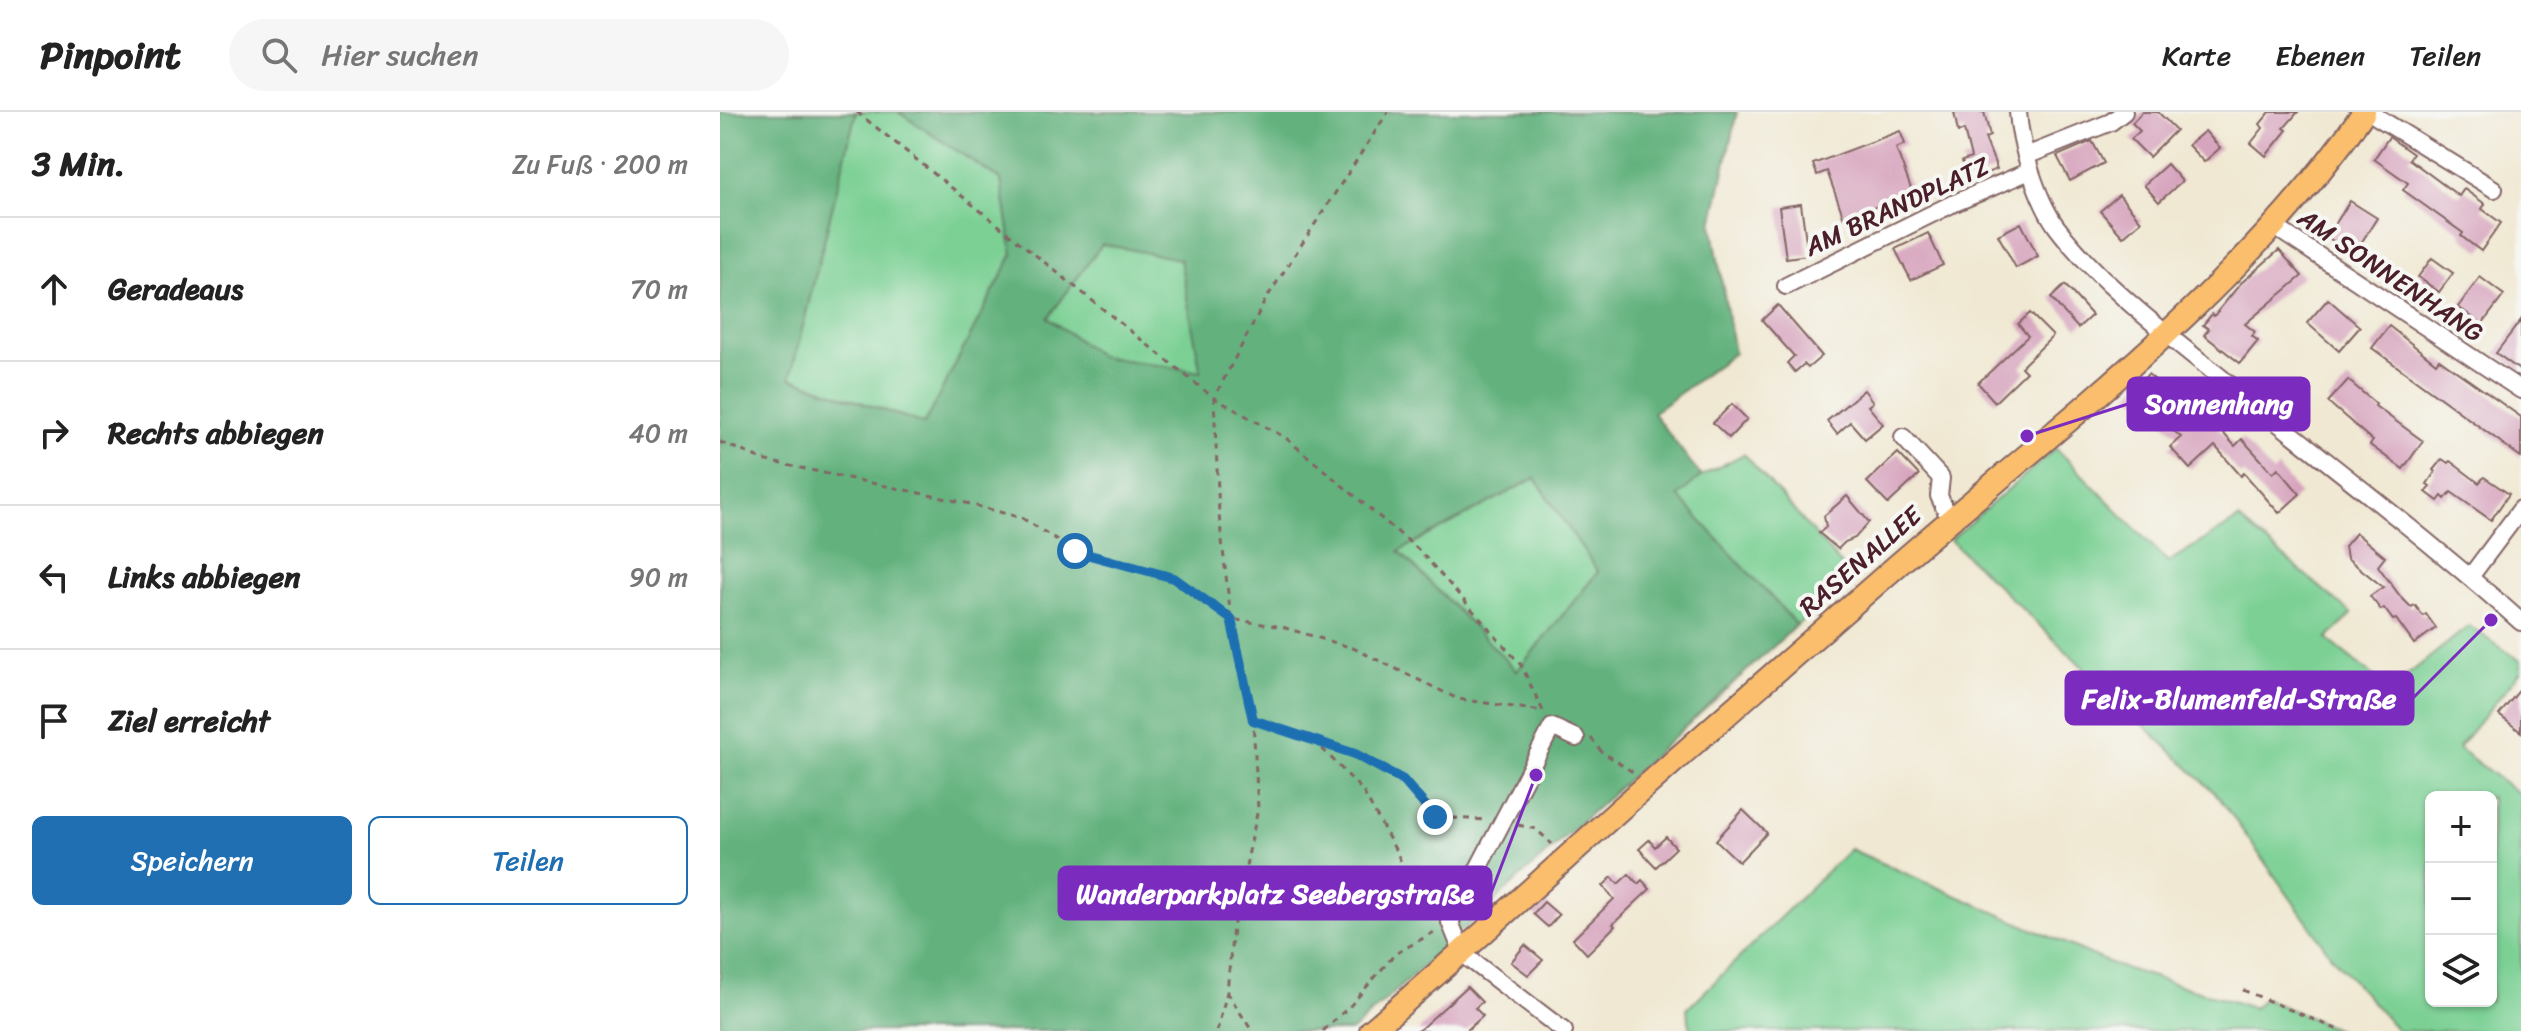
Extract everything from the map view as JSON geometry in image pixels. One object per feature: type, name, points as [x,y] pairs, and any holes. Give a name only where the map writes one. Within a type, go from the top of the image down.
[{"type":"main road","name":"RASENALLEE","points":[[1371,1031],[1463,954],[1566,858],[2166,333],[2275,227],[2367,112]]},
{"type":"street","points":[[2018,112],[2028,163],[2055,224],[2100,274],[2166,333],[2470,577],[2521,622]]},
{"type":"street","name":"AM BRANDPLATZ","points":[[1786,286],[1950,205],[2111,122],[2124,112]]},
{"type":"street","points":[[2367,112],[2494,189]]},
{"type":"street","name":"AM SONNENHANG","points":[[2275,227],[2521,390]]},
{"type":"street","points":[[1903,437],[1941,478],[1939,496],[1950,520]]},
{"type":"street","points":[[2470,577],[2521,509]]},
{"type":"street","points":[[1564,1031],[1463,954],[1450,922],[1552,727],[1576,738]]},
{"type":"path","points":[[720,442],[767,461],[962,502],[1022,518],[1075,551],[1174,578],[1231,619],[1282,627],[1353,648],[1458,699],[1542,711],[1521,665],[1420,551],[1286,438],[1214,398],[857,112]]},
{"type":"path","points":[[1217,1031],[1227,992],[1233,927],[1258,809],[1253,720],[1231,619],[1219,515],[1214,398],[1266,299],[1388,112]]},
{"type":"path","points":[[1253,720],[1355,754],[1403,780],[1435,817],[1504,821],[1536,829],[1566,858]]},
{"type":"path","points":[[1576,738],[1588,734],[1601,751],[1650,785]]},
{"type":"path","points":[[1314,740],[1362,790],[1414,889],[1450,922],[1395,954],[1351,1005],[1323,1031]]},
{"type":"path","points":[[2243,990],[2341,1031]]},
{"type":"path","points":[[1227,992],[1252,1031]]},
{"type":"green space","points":[[720,112],[856,112],[790,378],[924,424],[1013,254],[1001,180],[898,112],[1737,112],[1712,224],[1734,353],[1653,413],[1701,476],[1678,496],[1797,625],[1352,1031],[720,1031]],"holes":[[[1102,244],[1180,259],[1201,372],[1100,356],[1048,318]],[[1535,478],[1598,572],[1517,671],[1399,551]]]},
{"type":"green space","points":[[856,112],[898,112],[1001,180],[1013,254],[925,424],[790,378]]},
{"type":"green space","points":[[1102,244],[1180,259],[1201,373],[1100,356],[1048,318]]},
{"type":"green space","points":[[2056,448],[2168,562],[2239,519],[2352,614],[2327,639],[2390,689],[2469,626],[2521,661],[2521,671],[2458,748],[2521,795],[2521,1031],[2398,1031],[2332,957],[2218,796],[1950,540]]},
{"type":"green space","points":[[1744,454],[1854,579],[1797,625],[1677,496],[1701,476]]},
{"type":"green space","points":[[1535,478],[1598,572],[1517,672],[1399,551]]},
{"type":"green space","points":[[1850,849],[2117,966],[2254,1008],[2264,998],[2340,1031],[1691,1031],[1687,1009]]},
{"type":"building","points":[[1954,112],[1984,112],[1990,136],[1985,138],[1997,169],[1969,180],[1962,161],[1971,158],[1964,130],[1958,132]]},
{"type":"building","points":[[2142,112],[2158,112],[2176,130],[2149,157],[2131,139],[2140,131],[2132,123]]},
{"type":"building","points":[[2270,112],[2298,112],[2266,156],[2251,143]]},
{"type":"building","points":[[1900,131],[1905,144],[1896,148],[1913,194],[1844,218],[1827,171],[1817,175],[1813,164]]},
{"type":"building","points":[[2205,131],[2220,148],[2204,162],[2188,145]]},
{"type":"building","points":[[2389,137],[2413,154],[2409,159],[2459,196],[2464,189],[2485,204],[2482,209],[2501,223],[2481,251],[2461,236],[2463,233],[2403,190],[2408,183],[2374,159]]},
{"type":"building","points":[[2092,141],[2104,163],[2070,181],[2057,156]]},
{"type":"building","points":[[2167,164],[2182,181],[2159,202],[2144,185]]},
{"type":"building","points":[[2119,195],[2141,221],[2123,237],[2100,211]]},
{"type":"building","points":[[2350,201],[2377,218],[2354,254],[2327,237]]},
{"type":"building","points":[[1801,204],[1808,255],[1786,258],[1779,207]]},
{"type":"building","points":[[2021,223],[2038,256],[2016,268],[1998,235]]},
{"type":"building","points":[[1928,233],[1943,265],[1911,280],[1895,249]]},
{"type":"building","points":[[2279,250],[2302,276],[2245,324],[2255,332],[2252,336],[2258,341],[2240,363],[2204,335],[2209,329],[2203,325],[2240,284]]},
{"type":"building","points":[[2432,258],[2453,273],[2439,292],[2418,277]]},
{"type":"building","points":[[2480,277],[2504,295],[2482,324],[2458,307]]},
{"type":"building","points":[[2065,285],[2092,315],[2078,328],[2051,298]]},
{"type":"building","points":[[2328,299],[2360,327],[2339,351],[2307,323]]},
{"type":"building","points":[[1778,305],[1822,356],[1808,368],[1804,364],[1795,372],[1787,363],[1794,356],[1762,320]]},
{"type":"building","points":[[2030,313],[2053,336],[2021,367],[2026,372],[1995,402],[1978,383],[2028,336],[2018,324]]},
{"type":"building","points":[[2521,320],[2521,371],[2496,353]]},
{"type":"building","points":[[2389,326],[2436,363],[2439,359],[2521,417],[2521,457],[2372,348]]},
{"type":"building","points":[[2148,374],[2194,413],[2200,408],[2235,446],[2242,439],[2273,473],[2278,468],[2300,494],[2279,513],[2215,446],[2190,469],[2170,447],[2181,437],[2130,394]]},
{"type":"building","points":[[2348,380],[2375,406],[2423,441],[2403,469],[2370,445],[2373,441],[2328,402]]},
{"type":"building","points":[[1864,390],[1873,402],[1868,406],[1883,424],[1865,439],[1850,422],[1837,434],[1827,421]]},
{"type":"building","points":[[1732,404],[1747,419],[1729,438],[1713,423]]},
{"type":"building","points":[[1898,453],[1919,475],[1888,504],[1867,482]]},
{"type":"building","points":[[2442,459],[2448,463],[2450,461],[2479,483],[2484,477],[2509,494],[2491,520],[2451,492],[2438,501],[2426,492],[2435,472],[2433,470]]},
{"type":"building","points":[[1847,496],[1869,522],[1855,538],[1838,549],[1819,533],[1826,527],[1824,516]]},
{"type":"building","points":[[2356,533],[2385,557],[2378,566],[2400,596],[2411,607],[2415,605],[2423,616],[2426,614],[2436,628],[2414,644],[2396,619],[2393,620],[2384,608],[2381,610],[2370,596],[2383,587],[2347,558],[2345,546]]},
{"type":"building","points":[[2521,688],[2521,732],[2499,715]]},
{"type":"building","points":[[1743,810],[1767,833],[1739,862],[1716,840]]},
{"type":"building","points":[[1666,837],[1676,848],[1656,867],[1639,849],[1649,840],[1655,847]]},
{"type":"building","points":[[1629,874],[1638,884],[1642,880],[1650,889],[1587,954],[1573,939],[1614,899],[1603,886],[1612,877],[1618,884]]},
{"type":"building","points":[[1544,902],[1559,915],[1548,927],[1533,914]]},
{"type":"building","points":[[1525,945],[1543,960],[1528,975],[1511,962]]},
{"type":"building","points":[[1467,987],[1482,1002],[1475,1008],[1483,1016],[1466,1031],[1418,1031]]},
{"type":"place","name":"Sonnenhang","points":[[2027,436]]},
{"type":"place","name":"Felix-Blumenfeld-Straße","points":[[2491,620]]},
{"type":"place","name":"Wanderparkplatz Seebergstraße","points":[[1536,775]]},
{"type":"route","points":[[1075,551],[1174,578],[1231,619],[1253,720],[1355,754],[1403,780],[1435,817]]}]
